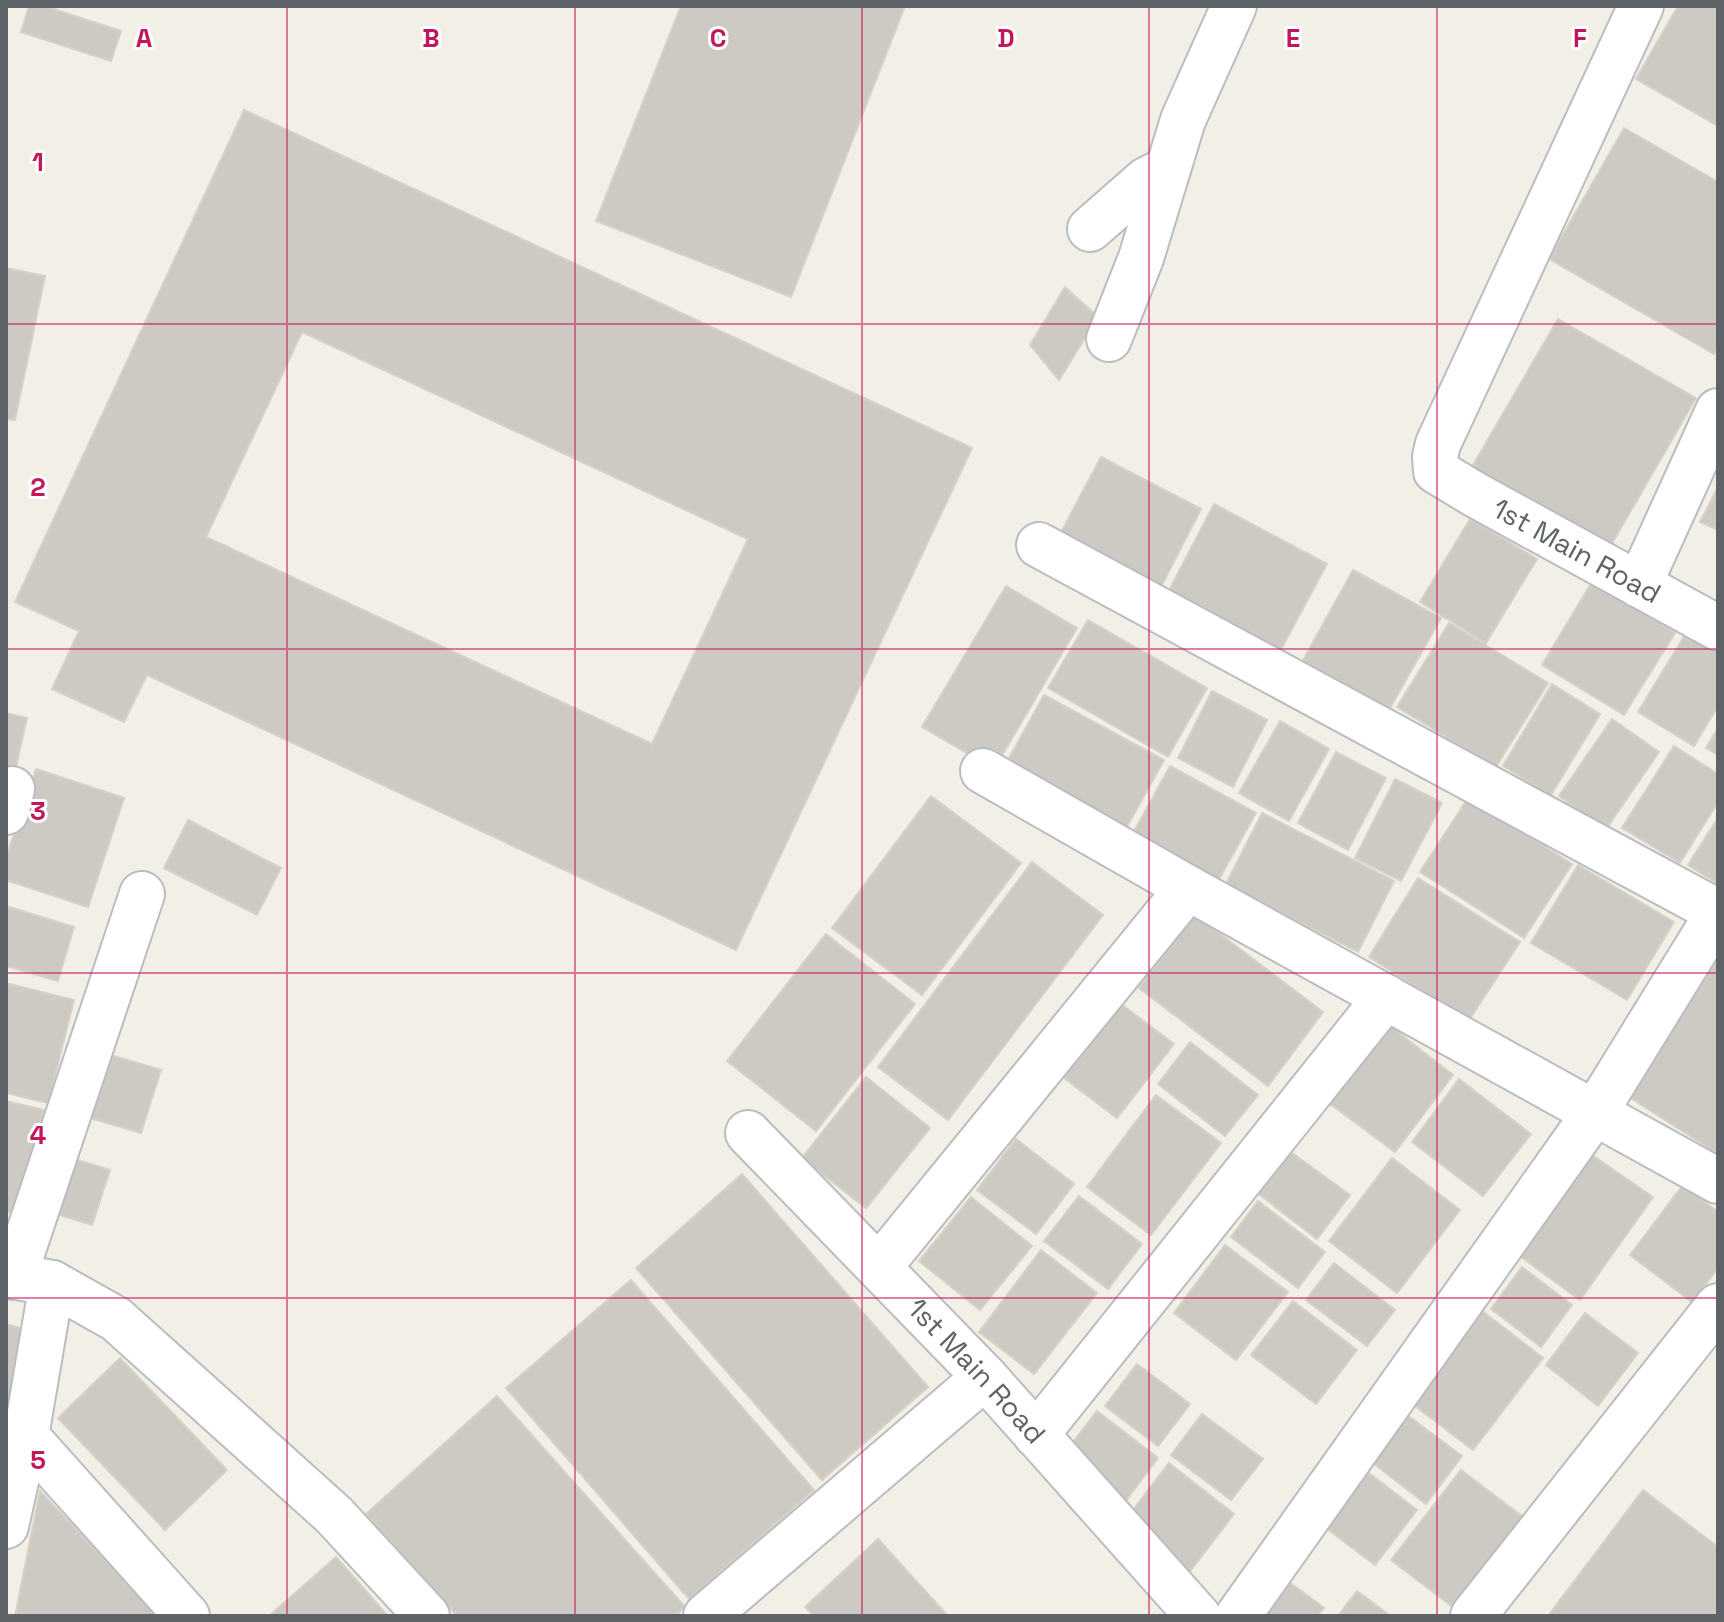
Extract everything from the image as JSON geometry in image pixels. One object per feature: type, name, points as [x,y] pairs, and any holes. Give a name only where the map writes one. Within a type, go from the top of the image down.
[{"type":"street","points":[[1109,339],[1141,258],[1183,120],[1234,6]]},
{"type":"street","name":"1st Main Road","points":[[1641,6],[1438,444],[1436,471],[1718,628]]},
{"type":"street","points":[[1090,229],[1146,180],[1168,169]]},
{"type":"street","points":[[1639,585],[1718,411]]},
{"type":"street","points":[[1039,545],[1718,912],[1594,1114],[1238,1616]]},
{"type":"street","points":[[983,771],[1718,1181]]},
{"type":"street","points":[[879,1267],[1188,888]]},
{"type":"street","points":[[6,1526],[26,1436],[24,1278],[142,894]]},
{"type":"street","points":[[1036,1435],[1386,997]]},
{"type":"street","name":"1st Main Road","points":[[748,1133],[985,1377],[1198,1616]]},
{"type":"street","points":[[24,1278],[116,1319],[334,1515],[427,1616]]},
{"type":"street","points":[[1473,1616],[1718,1306]]},
{"type":"street","points":[[706,1616],[985,1377]]},
{"type":"street","points":[[26,1436],[187,1616]]},
{"type":"building","points":[[29,6],[44,6],[121,31],[111,61],[21,32]]},
{"type":"building","points":[[681,6],[905,6],[791,297],[596,221]]},
{"type":"building","points":[[1678,6],[1718,6],[1718,126],[1636,79]]},
{"type":"building","points":[[244,110],[972,448],[736,950],[147,675],[124,722],[52,689],[79,631],[15,602]],"holes":[[[302,332],[748,539],[652,744],[206,537]]]},
{"type":"building","points":[[1624,128],[1718,182],[1718,347],[1714,354],[1549,259]]},
{"type":"building","points":[[6,268],[45,276],[15,420],[6,419]]},
{"type":"building","points":[[1065,287],[1098,317],[1059,380],[1030,345]]},
{"type":"building","points":[[1558,319],[1696,398],[1610,547],[1472,467]]},
{"type":"building","points":[[1101,457],[1201,509],[1159,591],[1058,538]]},
{"type":"building","points":[[1718,487],[1718,530],[1700,522]]},
{"type":"building","points":[[1214,504],[1327,564],[1277,657],[1165,598]]},
{"type":"building","points":[[1470,519],[1537,559],[1486,643],[1420,602]]},
{"type":"building","points":[[1353,570],[1441,618],[1389,710],[1302,662]]},
{"type":"building","points":[[1592,582],[1675,633],[1624,715],[1542,665]]},
{"type":"building","points":[[1006,586],[1077,628],[994,769],[922,727]]},
{"type":"building","points":[[1088,620],[1207,688],[1168,757],[1048,688]]},
{"type":"building","points":[[1449,623],[1548,683],[1496,767],[1397,707]]},
{"type":"building","points":[[1686,633],[1718,652],[1718,706],[1694,746],[1638,712]]},
{"type":"building","points":[[1552,684],[1600,714],[1551,795],[1503,766]]},
{"type":"building","points":[[1212,691],[1267,720],[1233,787],[1178,758]]},
{"type":"building","points":[[1044,695],[1164,760],[1123,834],[1003,769]]},
{"type":"building","points":[[6,713],[27,718],[14,775],[6,773]]},
{"type":"building","points":[[1612,719],[1659,752],[1606,829],[1559,796]]},
{"type":"building","points":[[1280,721],[1329,749],[1289,821],[1239,793]]},
{"type":"building","points":[[1718,728],[1718,755],[1706,748]]},
{"type":"building","points":[[1674,746],[1718,774],[1718,802],[1680,863],[1622,828]]},
{"type":"building","points":[[1336,752],[1386,778],[1348,850],[1298,823]]},
{"type":"building","points":[[1170,766],[1256,813],[1218,881],[1133,833]]},
{"type":"building","points":[[36,769],[124,798],[88,907],[6,880],[6,858]]},
{"type":"building","points":[[1395,779],[1442,803],[1401,881],[1355,858]]},
{"type":"building","points":[[931,796],[1021,863],[922,995],[832,928]]},
{"type":"building","points":[[1468,798],[1572,864],[1524,938],[1420,872]]},
{"type":"building","points":[[1262,813],[1394,881],[1358,952],[1226,884]]},
{"type":"building","points":[[1718,818],[1718,884],[1688,865]]},
{"type":"building","points":[[188,820],[281,868],[257,915],[164,868]]},
{"type":"building","points":[[1032,862],[1103,915],[948,1120],[878,1067]]},
{"type":"building","points":[[1578,865],[1674,922],[1627,1000],[1531,943]]},
{"type":"building","points":[[1418,878],[1520,942],[1469,1020],[1369,957]]},
{"type":"building","points":[[6,906],[74,927],[58,981],[6,966]]},
{"type":"building","points":[[1195,915],[1323,1012],[1268,1086],[1139,988]]},
{"type":"building","points":[[826,934],[915,1004],[816,1131],[727,1061]]},
{"type":"building","points":[[1718,959],[1718,1154],[1629,1097]]},
{"type":"building","points":[[6,983],[74,1000],[48,1103],[6,1093]]},
{"type":"building","points":[[1121,1004],[1174,1044],[1117,1118],[1064,1078]]},
{"type":"building","points":[[1385,1022],[1453,1075],[1395,1152],[1325,1100]]},
{"type":"building","points":[[1190,1042],[1258,1095],[1225,1136],[1158,1084]]},
{"type":"building","points":[[104,1053],[161,1070],[141,1133],[84,1116]]},
{"type":"building","points":[[866,1077],[930,1128],[866,1208],[802,1158]]},
{"type":"building","points":[[1459,1079],[1531,1134],[1483,1196],[1412,1142]]},
{"type":"building","points":[[1156,1095],[1221,1143],[1151,1235],[1087,1187]]},
{"type":"building","points":[[6,1101],[44,1110],[18,1214],[6,1211]]},
{"type":"building","points":[[1016,1139],[1074,1184],[1036,1234],[977,1190]]},
{"type":"building","points":[[1288,1150],[1350,1195],[1317,1239],[1256,1192]]},
{"type":"building","points":[[1589,1153],[1653,1197],[1580,1300],[1517,1254]]},
{"type":"building","points":[[58,1154],[110,1170],[92,1225],[41,1209]]},
{"type":"building","points":[[1392,1158],[1460,1210],[1397,1293],[1329,1241]]},
{"type":"building","points":[[742,1174],[928,1387],[822,1480],[636,1268]]},
{"type":"building","points":[[1683,1185],[1718,1212],[1718,1268],[1692,1302],[1630,1255]]},
{"type":"building","points":[[1079,1196],[1142,1244],[1108,1289],[1044,1241]]},
{"type":"building","points":[[971,1197],[1032,1246],[980,1310],[919,1261]]},
{"type":"building","points":[[1258,1201],[1325,1252],[1298,1288],[1231,1237]]},
{"type":"building","points":[[1225,1245],[1288,1292],[1236,1360],[1174,1313]]},
{"type":"building","points":[[1041,1250],[1097,1293],[1034,1374],[979,1332]]},
{"type":"building","points":[[1334,1263],[1395,1310],[1367,1346],[1306,1300]]},
{"type":"building","points":[[1522,1267],[1572,1305],[1541,1347],[1491,1309]]},
{"type":"building","points":[[631,1280],[814,1490],[689,1599],[506,1388]]},
{"type":"building","points":[[1293,1301],[1357,1350],[1316,1404],[1251,1355]]},
{"type":"building","points":[[1481,1310],[1543,1358],[1473,1450],[1410,1402]]},
{"type":"building","points":[[1585,1313],[1638,1353],[1598,1406],[1546,1365]]},
{"type":"building","points":[[6,1324],[39,1334],[16,1406],[6,1403]]},
{"type":"building","points":[[120,1358],[227,1470],[165,1530],[58,1418]]},
{"type":"building","points":[[1137,1364],[1190,1404],[1158,1446],[1105,1406]]},
{"type":"building","points":[[497,1396],[685,1607],[675,1616],[457,1616],[366,1514]]},
{"type":"building","points":[[1097,1411],[1158,1458],[1122,1506],[1060,1459]]},
{"type":"building","points":[[1403,1412],[1462,1456],[1426,1504],[1368,1459]]},
{"type":"building","points":[[1202,1414],[1263,1459],[1231,1500],[1171,1455]]},
{"type":"building","points":[[1169,1463],[1234,1514],[1188,1574],[1123,1523]]},
{"type":"building","points":[[1356,1463],[1417,1510],[1375,1565],[1314,1519]]},
{"type":"building","points":[[1461,1470],[1523,1517],[1453,1607],[1391,1560]]},
{"type":"building","points":[[1643,1490],[1718,1547],[1718,1616],[1548,1616]]},
{"type":"building","points":[[40,1491],[157,1616],[15,1616]]},
{"type":"building","points":[[878,1539],[948,1616],[814,1616],[805,1607]]},
{"type":"building","points":[[336,1557],[388,1616],[269,1616]]},
{"type":"building","points":[[1274,1571],[1324,1608],[1317,1616],[1240,1616]]},
{"type":"building","points":[[1357,1591],[1391,1616],[1338,1616]]}]
